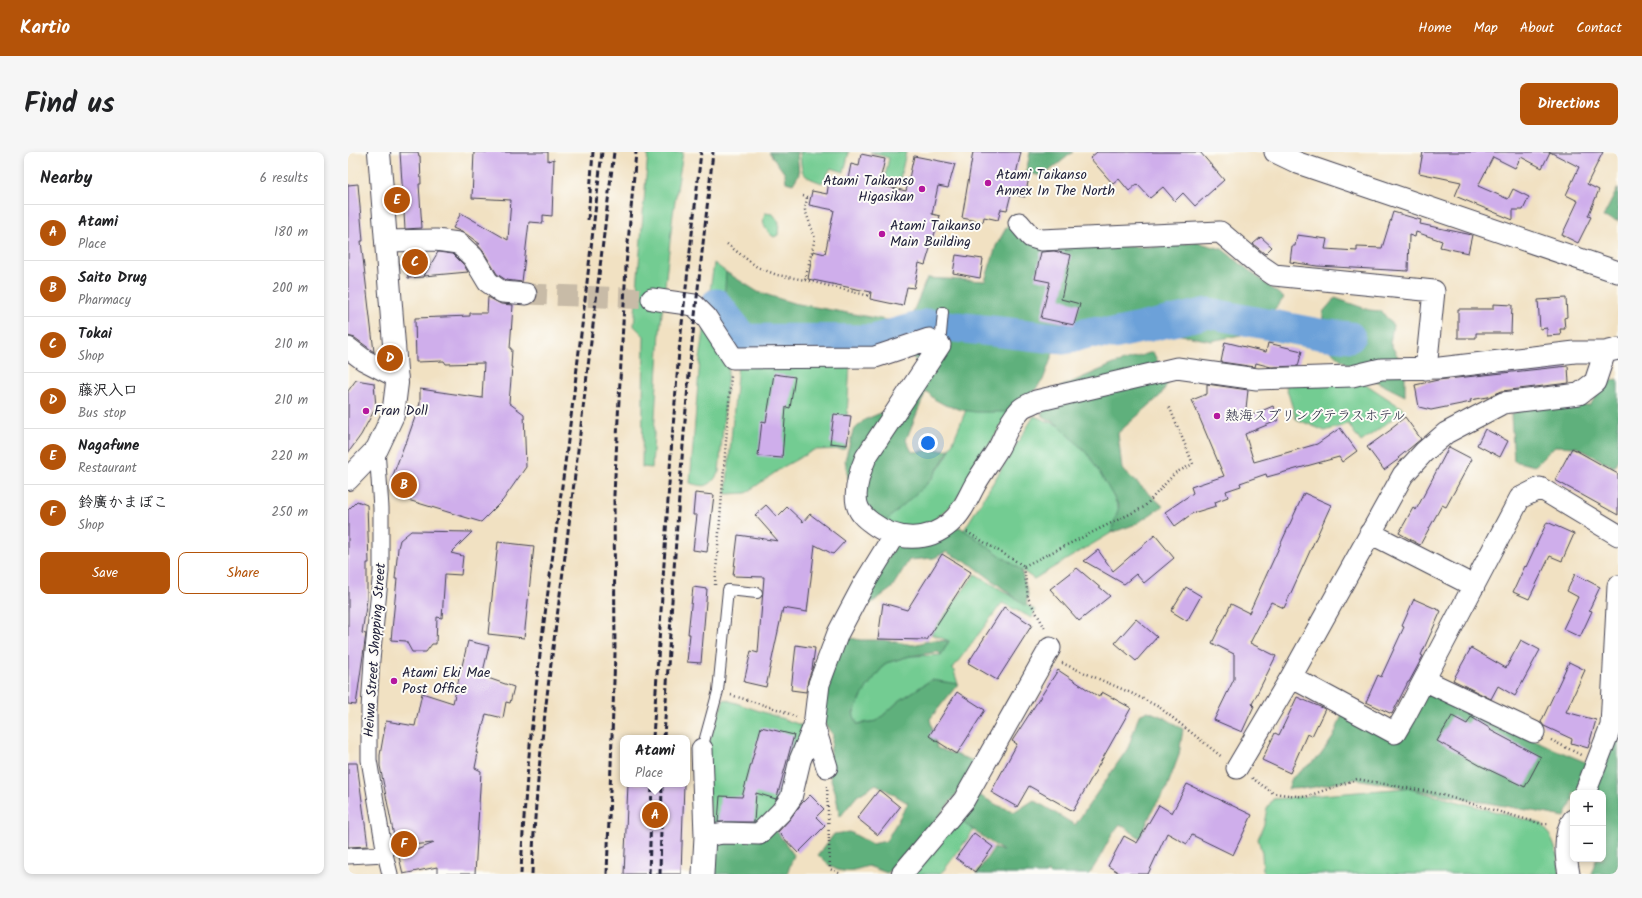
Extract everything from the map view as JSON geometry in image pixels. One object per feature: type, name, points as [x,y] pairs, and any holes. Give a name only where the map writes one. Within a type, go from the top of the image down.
[{"type":"street","points":[[348,479],[377,449],[393,415],[397,377],[379,152]]},
{"type":"street","points":[[1275,152],[1298,162],[1618,272]]},
{"type":"street","points":[[1019,223],[1031,238],[1041,240],[1220,232],[1258,264],[1274,275],[1434,291],[1426,369]]},
{"type":"street","points":[[386,241],[436,240],[458,243],[474,257],[488,282],[502,292],[526,294]]},
{"type":"street","points":[[652,300],[694,305],[706,317],[733,358],[875,357],[929,339],[940,345],[866,457],[857,491],[858,505],[864,518],[878,528],[907,538],[938,532],[961,512],[975,484],[999,446],[1011,421],[1021,408],[1036,402],[1177,368],[1257,379],[1352,376],[1381,369],[1440,368],[1575,352],[1612,350]]},
{"type":"street","points":[[348,348],[364,360],[397,377]]},
{"type":"street","points":[[1237,768],[1291,677],[1403,475],[1424,452],[1446,433],[1503,403],[1579,394],[1595,382],[1612,350]]},
{"type":"street","name":"Heiwa Street Shopping Street","points":[[377,449],[381,508],[381,571],[372,660],[369,709],[369,760],[385,854],[390,874]]},
{"type":"street","points":[[1291,677],[1395,733],[1520,498],[1540,488],[1618,535]]},
{"type":"street","points":[[1370,533],[1474,586]]},
{"type":"street","points":[[705,836],[724,833],[759,834],[782,812],[791,798],[800,760],[814,726],[819,684],[838,633],[864,584],[894,534]]},
{"type":"street","points":[[1586,790],[1615,723],[1618,586]]},
{"type":"street","points":[[902,874],[964,800],[1047,644]]},
{"type":"street","points":[[1424,680],[1534,732]]},
{"type":"street","points":[[814,726],[827,767]]},
{"type":"street","points":[[702,749],[705,836],[703,874]]},
{"type":"street","points":[[1569,874],[1566,859],[1567,841],[1571,826]]},
{"type":"street","points":[[348,856],[385,854]]},
{"type":"lane","points":[[940,345],[943,312]]},
{"type":"lane","points":[[702,749],[718,691],[728,590],[756,593]]},
{"type":"path","points":[[803,196],[811,198]]},
{"type":"path","points":[[806,280],[815,238],[805,210],[807,197]]},
{"type":"path","points":[[727,244],[758,267],[777,275],[806,280],[870,296]]},
{"type":"path","points":[[714,587],[730,392]]},
{"type":"path","points":[[1024,566],[1144,507],[1175,472],[1193,464],[1169,406]]},
{"type":"path","points":[[964,530],[1024,566]]},
{"type":"path","points":[[1024,566],[1028,598],[1047,644],[1159,708],[1237,768],[1273,793],[1305,796],[1357,779],[1435,793],[1542,824],[1570,821]]},
{"type":"path","points":[[718,691],[780,710],[814,726]]},
{"type":"path","points":[[1534,732],[1597,762]]},
{"type":"path","points":[[827,767],[830,869],[842,874]]},
{"type":"green space","points":[[648,152],[683,152],[673,214],[660,331],[652,468],[642,467],[644,336],[634,326]]},
{"type":"green space","points":[[769,152],[797,152],[799,174],[793,184],[786,182],[785,174]]},
{"type":"green space","points":[[800,152],[849,152],[844,172],[831,168],[822,183],[806,176],[802,170]]},
{"type":"green space","points":[[870,152],[906,152],[899,184],[884,181],[889,158]]},
{"type":"green space","points":[[1030,152],[1073,152],[1043,176],[1026,173]]},
{"type":"green space","points":[[1618,188],[1618,221],[1603,217]]},
{"type":"green space","points":[[765,213],[773,214],[779,222],[778,235],[774,237],[768,232],[765,226],[763,220]]},
{"type":"green space","points":[[1014,214],[1029,235],[1114,246],[1153,247],[1196,242],[1222,249],[1284,298],[1255,332],[1211,341],[1171,333],[1148,341],[1116,335],[1092,328],[1092,332],[1009,330],[978,335],[1058,340],[1043,380],[1030,396],[1009,412],[976,412],[962,410],[945,405],[934,399],[926,391],[906,440],[912,452],[950,449],[931,480],[878,528],[848,478],[845,460],[853,431],[864,420],[902,404],[920,364],[907,352],[729,360],[722,334],[726,272],[758,292],[793,303],[908,324],[927,278],[985,281],[996,246]]},
{"type":"green space","points":[[714,263],[726,272],[729,360],[719,472],[713,481],[707,485],[700,486],[690,483],[700,359]]},
{"type":"green space","points":[[1335,298],[1369,310],[1381,311],[1393,325],[1390,343],[1405,369],[1405,396],[1373,380],[1348,365],[1337,357],[1329,348],[1323,334],[1323,312]]},
{"type":"green space","points":[[1153,352],[1168,383],[1160,396],[1118,433],[1122,469],[1163,506],[1136,524],[1111,533],[1119,506],[1090,457],[1060,426],[1041,415],[1058,388],[1114,364]]},
{"type":"green space","points":[[738,364],[850,364],[845,449],[814,450],[783,467],[746,493],[726,494]]},
{"type":"green space","points":[[1358,379],[1405,410],[1361,442],[1348,424],[1325,431],[1296,419],[1285,383]]},
{"type":"green space","points":[[1618,379],[1618,459],[1614,467],[1576,447],[1555,446],[1535,466],[1514,461],[1511,415],[1527,407],[1590,405],[1606,382]]},
{"type":"green space","points":[[1011,409],[954,503],[936,519],[913,528],[884,523],[887,517],[931,480],[947,456],[966,410]]},
{"type":"green space","points":[[1034,416],[1060,426],[1096,458],[1123,518],[1111,533],[1034,579],[964,530]]},
{"type":"green space","points":[[960,527],[1021,570],[1028,594],[1026,606],[972,565],[946,552],[934,558],[909,560],[891,589],[870,604],[861,601],[899,540]]},
{"type":"green space","points":[[975,574],[1035,610],[1032,618],[1002,603],[953,668],[958,684],[931,680],[899,701],[877,721],[856,724],[853,715],[863,692],[886,663],[910,656],[941,655],[949,641],[931,634]]},
{"type":"green space","points":[[851,638],[860,640],[884,640],[913,645],[933,640],[949,641],[941,655],[938,652],[910,656],[886,663],[867,687],[853,713],[857,724],[877,721],[899,701],[931,680],[958,684],[930,719],[937,748],[974,761],[969,778],[904,861],[887,873],[868,866],[840,871],[830,866],[818,855],[834,834],[850,832],[872,844],[886,841],[908,803],[876,784],[857,796],[840,817],[835,791],[829,774],[833,735],[821,719],[823,690],[840,650]]},
{"type":"green space","points":[[1427,688],[1554,749],[1590,764],[1577,790],[1570,790],[1570,806],[1565,817],[1357,779],[1309,788],[1288,789],[1292,778],[1320,756],[1334,736],[1345,706],[1395,732]]},
{"type":"green space","points":[[724,699],[810,728],[791,798],[759,834],[711,835],[707,748]]},
{"type":"green space","points":[[1148,711],[1165,718],[1183,729],[1179,755],[1166,790],[1154,807],[1140,838],[1120,824],[1111,836],[1089,874],[1051,874],[1047,872],[1046,874],[976,874],[994,848],[1003,851],[954,816],[979,795],[997,805],[1015,812],[1034,800],[1075,825],[1128,748],[1139,715]]},
{"type":"green space","points":[[1618,723],[1618,866],[1614,874],[1591,874],[1595,862],[1606,862],[1606,790],[1586,790]]},
{"type":"green space","points":[[1406,788],[1542,824],[1550,836],[1555,848],[1560,874],[1265,874],[1258,839],[1264,824],[1267,808],[1273,799]]},
{"type":"green space","points":[[954,816],[974,830],[944,870],[939,874],[907,874]]},
{"type":"green space","points":[[775,829],[794,855],[787,874],[714,874],[718,838]]},
{"type":"building","points":[[400,152],[418,152],[420,156],[421,184],[419,184],[422,228],[405,229]]},
{"type":"building","points":[[474,152],[548,152],[548,161],[554,159],[552,216],[543,215],[543,223],[529,222],[522,282],[506,280],[497,274],[477,244],[480,244],[466,234],[453,228],[461,213],[508,240],[511,200],[472,198]]},
{"type":"building","name":"Atami Taikanso Annex In The North","points":[[973,152],[1021,152],[1016,174],[1029,177],[1025,197],[1011,194],[1007,210],[1001,209],[998,220],[984,217],[983,222],[962,218]]},
{"type":"building","points":[[1097,152],[1200,152],[1224,180],[1195,206],[1183,193],[1175,201],[1163,187],[1150,198],[1137,184],[1129,191],[1119,179],[1113,184],[1090,158]]},
{"type":"building","points":[[1423,152],[1550,152],[1542,168],[1521,157],[1515,168],[1493,157],[1478,186],[1508,199],[1513,189],[1529,197],[1523,210],[1513,210],[1513,220],[1455,196],[1461,182],[1419,173]]},
{"type":"building","points":[[1550,152],[1603,152],[1587,184],[1599,190],[1588,216],[1591,217],[1578,243],[1562,235],[1578,201],[1566,195],[1579,167]]},
{"type":"building","name":"Atami Taikanso Main Building","points":[[861,154],[885,159],[879,185],[906,191],[914,156],[955,164],[948,188],[938,186],[932,214],[940,216],[925,265],[919,263],[914,288],[907,287],[903,306],[870,299],[871,292],[808,279],[813,251],[825,254],[834,210],[809,205],[812,191],[827,194],[829,181],[847,184],[851,164],[859,166]]},
{"type":"building","points":[[358,184],[363,241],[361,241],[374,352],[355,338],[348,336],[348,185]]},
{"type":"building","points":[[1393,212],[1421,220],[1420,224],[1472,235],[1468,253],[1440,247],[1442,241],[1416,232],[1415,237],[1409,235],[1408,271],[1317,266],[1290,262],[1292,246],[1295,246],[1297,235],[1327,239],[1325,249],[1357,251],[1357,247],[1382,248]]},
{"type":"building","points":[[1261,237],[1272,247],[1265,254],[1253,244]]},
{"type":"building","points":[[1054,251],[1071,255],[1061,299],[1080,304],[1074,325],[1041,318],[1050,282],[1035,279],[1041,252]]},
{"type":"building","points":[[423,252],[424,277],[408,278],[406,253]]},
{"type":"building","points":[[438,252],[453,254],[464,265],[468,272],[424,276]]},
{"type":"building","points":[[956,255],[983,259],[980,278],[953,273]]},
{"type":"building","points":[[488,297],[501,304],[513,305],[510,349],[512,349],[512,367],[509,403],[524,414],[526,467],[503,500],[481,522],[398,497],[393,488],[393,475],[420,403],[420,389],[482,398],[484,363],[446,364],[444,361],[416,362],[415,318],[470,316],[470,313],[487,313]]},
{"type":"building","points":[[1566,298],[1567,317],[1564,318],[1565,329],[1560,329],[1561,335],[1547,336],[1547,328],[1540,329],[1538,300]]},
{"type":"building","points":[[1493,304],[1512,305],[1511,333],[1476,333],[1476,338],[1458,338],[1458,309],[1493,309]]},
{"type":"building","points":[[1225,342],[1266,352],[1268,343],[1302,351],[1298,366],[1271,367],[1256,363],[1255,367],[1221,362]]},
{"type":"building","points":[[1568,366],[1569,383],[1502,391],[1488,397],[1470,400],[1471,402],[1431,410],[1419,407],[1415,385],[1438,380]]},
{"type":"building","points":[[774,374],[795,377],[790,408],[786,407],[782,458],[758,456],[762,421],[766,422]]},
{"type":"building","points":[[356,380],[374,383],[376,407],[361,435],[348,453],[348,391]]},
{"type":"building","points":[[1207,384],[1248,390],[1245,418],[1273,406],[1279,420],[1245,434],[1254,462],[1317,444],[1340,428],[1357,451],[1342,462],[1339,457],[1267,477],[1266,474],[1240,483],[1241,486],[1226,491],[1228,497],[1215,502],[1216,506],[1193,513],[1175,526],[1165,512],[1193,493],[1191,487],[1224,476],[1192,400],[1207,394]]},
{"type":"building","points":[[834,414],[851,416],[847,445],[830,443]]},
{"type":"building","points":[[1405,417],[1421,439],[1398,458],[1399,459],[1384,470],[1367,447],[1392,429],[1391,428]]},
{"type":"building","points":[[1485,429],[1508,441],[1500,457],[1477,445]]},
{"type":"building","points":[[1449,447],[1472,459],[1446,507],[1442,505],[1420,545],[1399,533],[1413,508],[1416,510]]},
{"type":"building","points":[[1572,448],[1618,474],[1618,515],[1555,480]]},
{"type":"building","points":[[695,493],[714,495],[707,552],[693,550],[697,515],[693,515]]},
{"type":"building","points":[[1304,493],[1331,505],[1284,608],[1271,602],[1250,643],[1276,656],[1252,704],[1254,706],[1242,732],[1214,720],[1234,679],[1234,654],[1212,643],[1231,604],[1249,613]]},
{"type":"building","points":[[357,501],[367,505],[369,563],[367,563],[367,600],[362,633],[366,634],[356,705],[348,704],[348,510]]},
{"type":"building","points":[[766,505],[777,517],[787,507],[803,522],[810,514],[845,541],[833,554],[815,545],[807,612],[783,608],[766,687],[744,682],[751,651],[758,653],[764,577],[733,576],[738,535],[778,541],[755,515]]},
{"type":"building","points":[[1547,522],[1574,534],[1562,561],[1550,556],[1529,599],[1513,592]]},
{"type":"building","points":[[411,531],[472,532],[451,553],[463,556],[461,575],[445,574],[442,618],[437,617],[436,644],[432,644],[426,652],[412,652],[406,641],[391,640],[397,579],[395,579],[398,548],[400,540]]},
{"type":"building","points":[[1155,535],[1174,558],[1144,583],[1136,574],[1124,584],[1084,561],[1098,550],[1113,571]]},
{"type":"building","points":[[498,542],[534,546],[524,638],[488,634]]},
{"type":"building","points":[[942,554],[971,572],[927,640],[878,639],[883,603],[907,610]]},
{"type":"building","points":[[1077,568],[1110,596],[1079,621],[1050,589]]},
{"type":"building","points":[[1575,574],[1600,587],[1589,610],[1592,611],[1580,637],[1563,629],[1578,597],[1567,591]]},
{"type":"building","points":[[693,587],[707,589],[701,663],[687,662],[690,634],[688,634]]},
{"type":"building","points":[[1186,587],[1201,596],[1187,621],[1171,611]]},
{"type":"building","points":[[1414,599],[1441,611],[1421,655],[1423,656],[1392,714],[1366,702],[1378,675],[1381,677],[1404,627],[1402,626]]},
{"type":"building","points":[[1004,607],[1032,625],[997,680],[968,663]]},
{"type":"building","points":[[1136,619],[1157,637],[1136,661],[1115,643]]},
{"type":"building","points":[[1521,640],[1540,650],[1515,696],[1498,686],[1491,699],[1453,680],[1471,648],[1506,668]]},
{"type":"building","points":[[468,641],[489,646],[482,676],[514,687],[510,703],[506,702],[503,718],[486,714],[476,753],[478,753],[475,768],[481,771],[475,874],[437,874],[437,867],[403,874],[399,857],[434,843],[396,846],[380,766],[380,755],[386,721],[415,726],[422,693],[453,703]]},
{"type":"building","points":[[796,645],[815,648],[812,669],[806,692],[791,690]]},
{"type":"building","points":[[1569,662],[1585,670],[1566,712],[1596,720],[1588,748],[1571,743],[1572,739],[1544,726],[1541,722]]},
{"type":"building","points":[[1058,670],[1099,697],[1102,692],[1131,708],[1073,811],[1029,786],[1017,807],[991,792],[1017,744],[1012,741]]},
{"type":"building","points":[[957,692],[985,710],[957,754],[929,736]]},
{"type":"building","points":[[1297,697],[1325,709],[1312,736],[1307,734],[1290,773],[1262,760],[1275,733],[1279,735]]},
{"type":"building","points":[[1452,716],[1467,724],[1471,717],[1491,729],[1490,730],[1541,757],[1525,787],[1481,766],[1437,741]]},
{"type":"building","points":[[761,727],[794,735],[777,797],[776,799],[756,793],[754,822],[718,822],[720,796],[742,797]]},
{"type":"building","points":[[348,763],[357,763],[368,846],[348,847]]},
{"type":"building","points":[[1187,784],[1252,815],[1233,855],[1192,835],[1187,844],[1167,833],[1148,874],[1121,874],[1108,866],[1124,836],[1137,843],[1159,805],[1172,813]]},
{"type":"building","points":[[628,787],[684,787],[681,874],[624,874]]},
{"type":"building","points":[[879,790],[900,807],[878,835],[857,818]]},
{"type":"building","points":[[810,795],[824,809],[816,817],[825,826],[798,853],[778,832]]},
{"type":"building","points":[[974,833],[993,847],[975,872],[956,858]]},
{"type":"waterway","points":[[716,304],[744,339],[873,340],[929,324],[1064,339],[1092,332],[1113,334],[1208,313],[1319,334],[1350,337]]},
{"type":"tunnel","points":[[526,294],[652,299]]},
{"type":"railway","points":[[588,220],[593,152]]},
{"type":"railway","points":[[521,874],[527,777],[537,680],[573,403],[602,152]]},
{"type":"railway","points":[[532,874],[541,748],[614,152]]},
{"type":"railway","points":[[607,874],[615,654],[614,495],[626,266],[636,152]]},
{"type":"railway","points":[[653,735],[679,351],[701,152]]},
{"type":"railway","points":[[664,735],[669,642],[691,353],[713,152]]},
{"type":"railway","points":[[649,874],[652,787]]},
{"type":"railway","points":[[660,874],[662,787]]},
{"type":"place","name":"Atami Taikanso Annex In The North","points":[[988,183]]},
{"type":"place","name":"Atami Taikanso Higasikan","points":[[922,189]]},
{"type":"place","name":"Nagafune","points":[[397,200]]},
{"type":"place","name":"Atami Taikanso Main Building","points":[[882,234]]},
{"type":"place","name":"Tokai","points":[[415,262]]},
{"type":"place","name":"藤沢入口","points":[[390,358]]},
{"type":"place","name":"Fran Doll","points":[[366,411]]},
{"type":"place","name":"熱海スプリングテラスホテル","points":[[1217,416]]},
{"type":"place","name":"Saito Drug","points":[[404,485]]},
{"type":"place","name":"Atami Eki Mae Post Office","points":[[394,681]]},
{"type":"place","name":"Atami","points":[[655,815]]},
{"type":"place","name":"鈴廣かまぼこ","points":[[404,844]]}]
